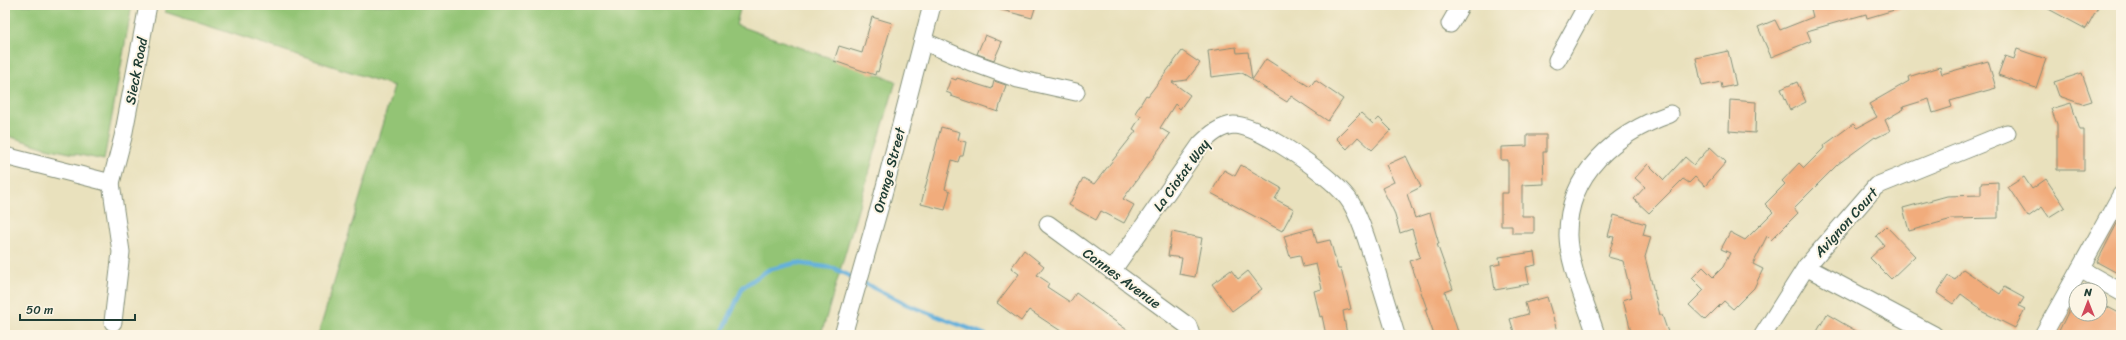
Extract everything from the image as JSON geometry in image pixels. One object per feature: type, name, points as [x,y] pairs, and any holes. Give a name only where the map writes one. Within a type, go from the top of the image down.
[{"type":"street","name":"Sieck Road","points":[[111,184],[123,137],[148,5]]},
{"type":"street","name":"Orange Street","points":[[843,335],[932,5]]},
{"type":"street","points":[[1450,24],[1461,5]]},
{"type":"street","points":[[1557,60],[1587,5]]},
{"type":"street","points":[[923,41],[971,62],[1018,79],[1076,92]]},
{"type":"street","points":[[1596,335],[1575,269],[1568,236],[1570,217],[1575,196],[1583,178],[1596,160],[1612,145],[1645,122],[1670,114]]},
{"type":"street","name":"La Ciotat Way","points":[[1112,271],[1201,144],[1211,134],[1222,128],[1234,125],[1247,127],[1314,166],[1327,176],[1350,201],[1364,231],[1396,335]]},
{"type":"street","name":"Avignon Court","points":[[1763,335],[1806,267],[1876,186],[2007,133]]},
{"type":"street","points":[[5,156],[111,184],[121,252],[113,322]]},
{"type":"street","points":[[2044,335],[2121,194]]},
{"type":"street","name":"Cannes Avenue","points":[[1048,224],[1188,326],[1191,335]]},
{"type":"street","points":[[1806,267],[1934,335]]},
{"type":"street","points":[[2080,269],[2121,292]]},
{"type":"green space","points":[[5,5],[132,5],[104,160],[46,148],[5,135]]},
{"type":"green space","points":[[167,5],[741,5],[736,25],[896,81],[821,335],[318,335],[394,86],[165,12]]},
{"type":"building","points":[[999,5],[1036,5],[1032,18],[998,9]]},
{"type":"building","points":[[1810,5],[1901,5],[1901,8],[1867,18],[1866,14],[1807,31],[1811,41],[1771,57],[1758,27],[1775,20],[1780,30],[1813,17]]},
{"type":"building","points":[[2041,5],[2099,5],[2086,29]]},
{"type":"building","points":[[872,17],[892,23],[878,72],[876,71],[875,75],[834,61],[839,46],[862,53]]},
{"type":"building","points":[[985,35],[1002,42],[994,60],[977,54]]},
{"type":"building","points":[[1236,47],[1237,53],[1248,52],[1252,79],[1242,73],[1211,77],[1208,51]]},
{"type":"building","points":[[2017,49],[2046,59],[2036,88],[1998,75],[2005,56],[2014,59]]},
{"type":"building","points":[[1182,51],[1200,63],[1187,80],[1172,82],[1190,95],[1180,109],[1175,104],[1160,128],[1170,134],[1123,199],[1134,205],[1124,223],[1101,211],[1096,220],[1069,205],[1083,178],[1094,184],[1136,131],[1133,129],[1141,116],[1135,113],[1146,95],[1148,96]]},
{"type":"building","points":[[1728,51],[1736,85],[1722,88],[1721,82],[1702,86],[1696,58]]},
{"type":"building","points":[[1266,59],[1310,87],[1315,80],[1343,99],[1328,121],[1291,96],[1287,102],[1252,80]]},
{"type":"building","points":[[1988,61],[1996,88],[1950,101],[1952,107],[1933,113],[1929,99],[1903,107],[1904,109],[1885,120],[1890,131],[1876,138],[1875,137],[1838,164],[1794,208],[1798,213],[1771,240],[1767,236],[1753,264],[1763,269],[1754,288],[1733,309],[1724,301],[1705,320],[1689,305],[1704,290],[1692,278],[1703,267],[1713,277],[1723,267],[1730,253],[1721,249],[1730,232],[1745,240],[1773,212],[1765,204],[1785,184],[1782,181],[1799,163],[1804,168],[1824,148],[1823,146],[1853,124],[1857,128],[1877,117],[1869,104],[1909,81],[1908,77],[1940,67],[1942,74]]},
{"type":"building","points":[[2082,73],[2092,101],[2082,104],[2059,96],[2054,82]]},
{"type":"building","points":[[951,78],[956,80],[957,78],[992,89],[994,81],[1006,85],[998,112],[951,96],[951,94],[946,92]]},
{"type":"building","points":[[1797,82],[1806,102],[1790,110],[1781,89]]},
{"type":"building","points":[[1730,100],[1756,102],[1755,133],[1729,131]]},
{"type":"building","points":[[2071,103],[2080,130],[2084,130],[2084,170],[2057,170],[2057,124],[2051,109]]},
{"type":"building","points":[[1361,113],[1373,124],[1379,118],[1391,130],[1372,150],[1358,137],[1347,149],[1336,138]]},
{"type":"building","points":[[941,127],[960,132],[958,140],[966,142],[963,156],[960,156],[958,162],[952,160],[945,189],[950,191],[945,210],[921,204]]},
{"type":"building","points":[[1527,135],[1546,135],[1546,152],[1543,152],[1544,184],[1522,185],[1522,216],[1534,216],[1534,233],[1512,233],[1512,226],[1501,226],[1501,193],[1508,193],[1508,160],[1501,160],[1501,147],[1527,146]]},
{"type":"building","points":[[1710,147],[1726,162],[1705,186],[1695,177],[1689,183],[1683,179],[1649,213],[1634,199],[1645,187],[1635,178],[1648,164],[1664,180],[1685,157],[1694,165]]},
{"type":"building","points":[[1406,156],[1421,187],[1407,194],[1415,218],[1430,213],[1439,244],[1437,244],[1453,289],[1445,292],[1459,335],[1434,335],[1425,309],[1427,309],[1410,261],[1420,257],[1412,229],[1400,233],[1394,212],[1382,188],[1394,182],[1386,165]]},
{"type":"building","points":[[1241,165],[1281,188],[1275,199],[1294,209],[1282,231],[1211,193],[1224,170],[1235,176]]},
{"type":"building","points":[[2024,177],[2032,189],[2046,179],[2065,207],[2049,217],[2042,207],[2028,217],[2008,187]]},
{"type":"building","points":[[1998,182],[1998,218],[1952,219],[1909,231],[1903,208],[1947,196],[1981,195],[1981,183]]},
{"type":"building","points":[[1614,215],[1646,224],[1643,235],[1651,237],[1645,257],[1660,315],[1662,315],[1669,335],[1632,335],[1623,300],[1632,297],[1623,261],[1608,257],[1614,237],[1608,236]]},
{"type":"building","points":[[2121,216],[2121,275],[2097,262]]},
{"type":"building","points":[[1886,226],[1915,256],[1891,279],[1870,258],[1884,245],[1876,236]]},
{"type":"building","points":[[1313,228],[1317,243],[1330,240],[1338,269],[1341,269],[1351,309],[1343,311],[1347,335],[1326,335],[1314,291],[1322,289],[1316,264],[1303,267],[1300,255],[1290,257],[1284,236]]},
{"type":"building","points":[[1172,232],[1202,238],[1195,277],[1179,274],[1182,258],[1168,256]]},
{"type":"building","points":[[1024,250],[1044,266],[1037,275],[1049,283],[1047,287],[1070,302],[1076,293],[1134,335],[1067,335],[1029,310],[1021,321],[997,303],[1019,274],[1011,268]]},
{"type":"building","points":[[1534,252],[1536,265],[1526,267],[1529,284],[1495,290],[1491,266],[1500,264],[1499,257]]},
{"type":"building","points":[[1963,269],[2000,294],[2004,287],[2024,298],[2019,306],[2025,309],[2015,328],[1979,310],[1980,308],[1961,294],[1953,304],[1937,293],[1948,276],[1955,280]]},
{"type":"building","points":[[1231,270],[1238,279],[1248,271],[1262,289],[1232,311],[1212,284]]},
{"type":"building","points":[[1547,297],[1557,331],[1544,335],[1515,335],[1510,319],[1528,314],[1525,303]]},
{"type":"building","points":[[2108,307],[2121,314],[2121,335],[2057,335],[2068,312],[2068,322],[2108,322]]},
{"type":"building","points":[[1827,314],[1863,335],[1815,335]]},
{"type":"waterway","points":[[721,335],[743,287],[768,270],[796,263],[833,268],[856,279]]},
{"type":"waterway","points":[[862,282],[908,305],[986,335]]}]
